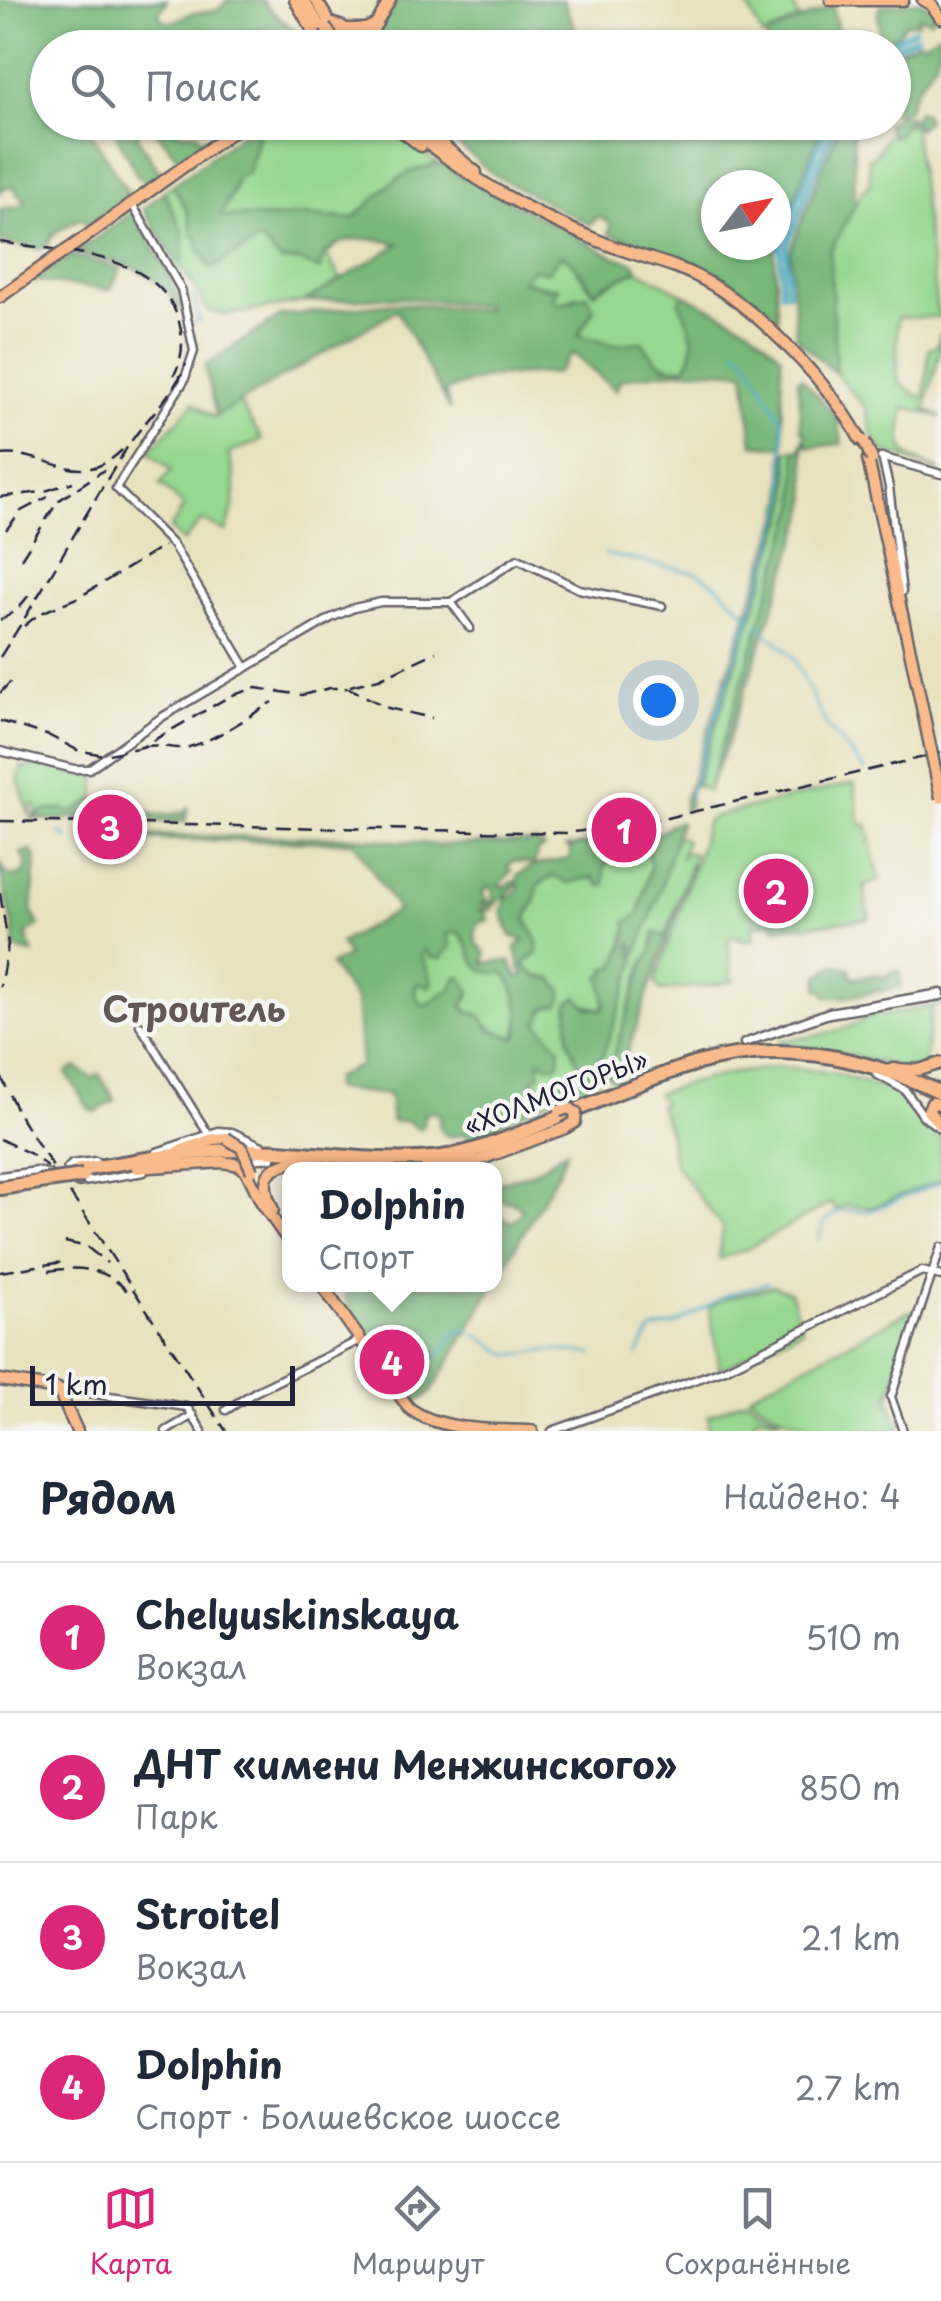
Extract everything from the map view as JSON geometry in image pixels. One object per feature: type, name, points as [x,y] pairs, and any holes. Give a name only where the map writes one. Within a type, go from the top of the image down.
[{"type":"highway","name":"«ХОЛМОГОРЫ»","points":[[545,1126],[682,1068],[757,1053],[792,1052],[840,1058],[941,1099]]},
{"type":"highway","name":"«ХОЛМОГОРЫ»","points":[[0,1185],[273,1153],[308,1160],[429,1161],[479,1149],[676,1077],[730,1062],[808,1060],[878,1071]]},
{"type":"highway","name":"«ХОЛМОГОРЫ»","points":[[81,1173],[164,1156],[219,1156],[241,1150],[429,1161]]},
{"type":"main road","points":[[295,0],[313,30]]},
{"type":"main road","points":[[305,0],[324,30]]},
{"type":"main road","points":[[316,0],[330,23],[366,29],[376,24]]},
{"type":"main road","points":[[374,30],[390,0]]},
{"type":"main road","points":[[830,0],[902,0]]},
{"type":"main road","points":[[923,0],[932,4],[941,18]]},
{"type":"main road","points":[[342,30],[358,30]]},
{"type":"main road","points":[[3,293],[221,140]]},
{"type":"main road","points":[[413,140],[474,178],[602,243],[683,269],[722,291],[827,389],[868,451]]},
{"type":"main road","points":[[430,140],[474,178]]},
{"type":"main road","points":[[433,140],[489,182],[604,240],[684,266],[724,288],[830,387],[868,451],[941,782]]},
{"type":"main road","points":[[916,669],[941,798]]},
{"type":"main road","points":[[878,1071],[919,1070],[941,1063]]},
{"type":"main road","points":[[941,1099],[930,1104],[928,1111],[941,1127]]},
{"type":"main road","points":[[429,1161],[559,1111],[569,1108],[576,1113],[575,1122],[565,1128],[467,1162]]},
{"type":"main road","points":[[164,1156],[227,1134],[242,1148],[264,1199],[282,1228]]},
{"type":"main road","points":[[137,1168],[174,1167],[219,1156],[246,1169],[262,1203],[282,1229]]},
{"type":"main road","points":[[294,1162],[308,1160]]},
{"type":"main road","points":[[429,1161],[439,1162]]},
{"type":"main road","points":[[282,1164],[268,1174],[265,1186],[282,1226]]},
{"type":"main road","points":[[327,1292],[415,1415],[432,1426],[450,1429],[532,1431]]},
{"type":"main road","points":[[0,1380],[58,1388],[77,1431]]},
{"type":"street","points":[[132,204],[181,289],[194,351],[184,381],[116,488],[174,545],[246,668]]},
{"type":"street","points":[[868,451],[941,474]]},
{"type":"street","points":[[0,751],[74,769],[89,768],[162,717],[354,608],[387,601],[451,602],[518,559],[578,590],[662,606]]},
{"type":"street","points":[[451,602],[470,628]]},
{"type":"street","points":[[774,1035],[829,1014],[941,994]]},
{"type":"street","points":[[140,1025],[207,1132]]},
{"type":"street","points":[[774,1035],[779,1048],[792,1052]]},
{"type":"street","points":[[757,1053],[771,1048],[774,1035]]},
{"type":"street","points":[[878,1071],[905,1090],[924,1116],[941,1127]]},
{"type":"street","points":[[197,1136],[203,1130],[202,1123]]},
{"type":"street","points":[[489,1141],[545,1126]]},
{"type":"street","points":[[496,1154],[545,1126]]},
{"type":"street","points":[[174,1167],[77,1182],[66,1173],[72,1164],[160,1152],[207,1132],[227,1134],[273,1153]]},
{"type":"street","points":[[219,1156],[236,1143],[236,1138],[227,1134]]},
{"type":"street","points":[[241,1150],[412,1158]]},
{"type":"street","points":[[219,1156],[273,1153]]},
{"type":"street","points":[[42,1170],[51,1180],[46,1187],[0,1185],[42,1170]]},
{"type":"street","points":[[903,1431],[891,1397],[937,1274],[941,1247]]},
{"type":"street","points":[[552,1431],[725,1369],[920,1272],[937,1274]]},
{"type":"street","points":[[226,1410],[361,1340]]},
{"type":"street","points":[[58,1388],[181,1406],[193,1413],[200,1426]]},
{"type":"street","points":[[166,1431],[193,1413]]},
{"type":"street","points":[[182,1423],[200,1426]]},
{"type":"green space","points":[[0,0],[167,0],[158,15],[170,22],[193,13],[218,10],[228,0],[263,0],[294,30],[30,30],[30,140],[96,140],[129,195],[92,223],[87,225],[81,218],[54,233],[41,249],[0,242],[0,209],[19,207],[25,199],[14,186],[3,188],[0,193]]},
{"type":"green space","points":[[395,0],[563,0],[576,30],[378,30]]},
{"type":"green space","points":[[745,0],[790,0],[799,18],[776,30],[760,30]]},
{"type":"green space","points":[[918,1],[926,3],[936,14],[931,20],[918,17],[918,23],[905,23],[901,30],[880,30],[881,6]]},
{"type":"green space","points":[[832,6],[838,30],[778,30]]},
{"type":"green space","points":[[941,32],[937,56],[911,100],[911,44],[920,40],[923,43]]},
{"type":"green space","points":[[917,111],[924,113],[927,120],[917,129],[911,117],[915,118]]},
{"type":"green space","points":[[913,125],[941,317],[897,318],[898,382],[920,397],[925,396],[929,348],[937,346],[941,332],[925,410],[941,417],[905,407],[901,436],[909,456],[941,472],[882,450],[872,434],[866,408],[836,374],[830,251],[863,190],[870,185],[869,159],[884,140],[911,140]]},
{"type":"green space","points":[[119,140],[139,140],[160,173],[147,184],[137,175]]},
{"type":"green space","points":[[163,140],[211,140],[181,161]]},
{"type":"green space","points":[[234,140],[257,140],[248,173],[236,179],[221,216],[352,219],[399,178],[439,164],[615,257],[635,263],[638,270],[600,287],[596,293],[569,259],[561,255],[547,272],[532,269],[522,281],[558,287],[553,297],[560,304],[587,295],[594,309],[578,335],[614,345],[642,342],[660,362],[685,367],[693,343],[679,302],[683,294],[751,328],[781,355],[784,447],[753,444],[745,372],[651,374],[620,380],[616,391],[572,353],[557,373],[486,378],[445,392],[450,410],[397,310],[216,416],[205,365],[281,316],[394,303],[485,310],[486,306],[397,297],[304,302],[399,244],[382,240],[343,242],[325,252],[319,270],[300,261],[281,261],[260,240],[211,269],[173,185]]},
{"type":"green space","points":[[257,140],[405,140],[439,164],[399,178],[352,219],[220,216],[235,189],[236,179],[255,152]]},
{"type":"green space","points":[[452,140],[817,140],[791,207],[791,170],[701,170],[701,260],[774,260],[778,321],[734,284],[685,259],[609,234],[611,224],[599,216],[590,225],[496,176]]},
{"type":"green space","points":[[833,140],[853,140],[855,205],[830,251],[836,374],[796,337],[791,248]]},
{"type":"green space","points":[[173,185],[211,269],[260,240],[281,261],[300,261],[318,269],[325,252],[341,279],[304,302],[226,315],[208,311],[176,262],[183,259],[164,191]]},
{"type":"green space","points":[[164,191],[183,232],[183,260],[176,262],[143,209]]},
{"type":"green space","points":[[133,212],[168,272],[180,310],[148,275],[122,264],[75,253]]},
{"type":"green space","points":[[561,255],[569,259],[593,292],[638,270],[683,294],[680,302],[693,343],[685,367],[666,368],[632,345],[614,345],[578,335],[594,309],[577,296],[560,304],[553,298],[558,288],[521,281],[532,269],[547,272]]},
{"type":"green space","points":[[71,256],[121,268],[110,290],[34,281]]},
{"type":"green space","points":[[801,377],[838,419],[842,444],[809,447],[806,442],[801,447],[806,433],[801,429]]},
{"type":"green space","points":[[239,402],[262,440],[228,454],[235,493],[226,532],[202,520],[183,542],[170,529],[184,506],[160,484],[171,470],[149,452],[194,403],[213,417]]},
{"type":"green space","points":[[804,449],[808,500],[805,515],[709,786],[797,505],[796,450]]},
{"type":"green space","points":[[796,450],[797,505],[708,791],[696,785],[787,512],[788,451]]},
{"type":"green space","points":[[787,452],[787,511],[696,784],[690,789],[689,808],[684,810],[684,802],[779,518],[784,498],[783,453]]},
{"type":"green space","points":[[36,763],[96,775],[96,815],[33,817],[38,812],[34,805],[28,808],[32,813],[29,814],[19,781],[21,767]]},
{"type":"green space","points":[[854,783],[860,823],[867,825],[880,881],[864,885],[869,919],[776,928],[775,921],[753,926],[753,940],[728,938],[732,982],[661,991],[655,983],[706,822],[715,816]]},
{"type":"green space","points":[[95,799],[97,810],[168,815],[185,812],[188,806],[185,822],[77,821],[80,816],[32,819],[47,810],[65,809],[70,813]]},
{"type":"green space","points":[[680,822],[658,898],[636,954],[631,941],[630,951],[636,960],[602,1058],[597,1059],[595,1071],[587,1079],[593,1089],[599,1083],[612,1087],[582,1098],[566,1092],[499,1124],[499,1134],[475,1144],[465,1133],[445,1135],[435,1112],[425,1113],[422,1128],[418,1129],[407,1121],[392,1122],[389,1095],[334,1089],[334,1078],[361,1065],[356,1001],[330,965],[348,956],[340,943],[398,910],[354,842],[91,839],[89,835],[352,837],[439,845],[537,842],[544,848],[538,850],[534,864],[514,861],[507,866],[512,871],[499,885],[505,887],[514,881],[517,884],[495,905],[489,886],[482,893],[493,909],[484,910],[485,903],[481,903],[488,921],[481,921],[475,932],[476,942],[486,953],[484,963],[510,961],[517,977],[525,975],[516,947],[524,940],[511,936],[502,912],[506,898],[515,894],[519,886],[517,877],[522,872],[569,859],[571,849],[567,847],[662,832],[670,824]],"holes":[[[643,844],[651,863],[639,914],[626,922],[626,939],[615,967],[605,969],[606,974],[601,975],[605,1005],[603,1009],[588,1008],[577,997],[569,1002],[568,1038],[580,1068],[570,1080],[554,1082],[547,1095],[526,1103],[523,1098],[542,1090],[531,1080],[540,1075],[539,1060],[558,1065],[560,1048],[538,1023],[545,1008],[560,1004],[563,992],[553,979],[538,977],[524,962],[538,953],[538,943],[526,919],[538,885],[552,876],[568,883],[594,877],[600,886],[605,885],[604,866],[624,847],[634,851]],[[456,931],[477,966],[491,973],[503,972],[512,985],[519,1019],[519,1035],[515,1038],[490,1029],[479,1015],[466,1011],[463,1006],[470,992],[462,977],[457,977],[451,990],[428,1005],[416,998],[415,987],[419,983],[429,987],[432,982],[421,953],[425,950],[431,958],[441,958],[451,946],[447,935]]]},
{"type":"green space","points":[[674,835],[686,840],[680,859],[684,852],[694,854],[666,937],[656,933],[651,953],[644,962],[607,1075],[595,1071],[596,1059],[602,1057],[636,960],[630,951],[631,941],[637,953]]},
{"type":"green space","points":[[642,844],[651,863],[639,914],[628,927],[618,962],[606,974],[603,1009],[569,1002],[569,1023],[580,1068],[569,1080],[554,1082],[547,1095],[525,1103],[522,1098],[537,1093],[531,1080],[539,1059],[559,1059],[560,1048],[538,1023],[550,1005],[548,978],[532,975],[524,962],[534,957],[536,938],[526,919],[538,885],[553,877],[605,880],[604,866],[624,847],[634,851]]},
{"type":"green space","points":[[32,851],[36,858],[32,913],[39,925],[26,934],[33,953],[14,949],[0,861],[6,874],[15,877],[24,873],[27,865],[21,853]]},
{"type":"green space","points":[[692,864],[617,1083],[607,1075],[645,962],[655,933],[666,936]]},
{"type":"green space","points":[[456,930],[482,970],[503,972],[508,978],[519,1013],[515,1038],[487,1025],[463,1006],[469,997],[455,987],[424,1006],[416,998],[415,987],[419,983],[432,982],[421,953]]},
{"type":"green space","points":[[834,965],[850,968],[855,978],[879,974],[884,977],[900,971],[901,987],[827,997],[818,989],[819,976]]},
{"type":"green space","points":[[941,1005],[932,1007],[924,1066],[900,1068],[824,1049],[782,1045],[779,1040],[837,1031],[864,1018]]},
{"type":"green space","points":[[76,1067],[92,1078],[99,1074],[115,1100],[96,1112],[89,1109],[66,1073]]},
{"type":"green space","points":[[785,1067],[834,1073],[898,1093],[921,1124],[941,1138],[941,1180],[870,1208],[846,1205],[836,1210],[831,1203],[747,1249],[719,1259],[723,1228],[674,1163],[670,1134],[659,1105],[663,1103],[657,1094],[720,1076]]},
{"type":"green space","points":[[567,1150],[502,1271],[502,1218],[512,1222],[523,1210],[502,1199],[502,1182],[531,1173]]},
{"type":"green space","points":[[773,1286],[790,1292],[802,1329],[720,1370],[709,1307],[723,1299]]},
{"type":"green space","points":[[490,1292],[431,1393],[420,1400],[398,1378],[407,1368],[392,1347],[382,1353],[371,1335],[345,1313],[349,1307],[346,1295]]},
{"type":"green space","points":[[910,1311],[916,1314],[889,1398],[901,1431],[840,1429],[801,1422],[782,1416],[749,1395]]},
{"type":"green space","points":[[747,1399],[782,1419],[757,1416],[747,1431],[709,1431],[708,1416]]},
{"type":"waterway","points":[[911,31],[915,29]]},
{"type":"waterway","points":[[911,39],[917,36]]},
{"type":"waterway","points":[[782,293],[780,246],[821,140]]},
{"type":"waterway","points":[[788,293],[786,247],[828,140]]},
{"type":"waterway","points":[[193,295],[200,320],[195,322]]},
{"type":"waterway","points":[[736,349],[747,358],[782,420],[786,499],[766,567]]},
{"type":"waterway","points":[[605,554],[698,573],[717,585],[749,616],[688,798]]},
{"type":"waterway","points":[[752,619],[749,616],[765,569]]},
{"type":"waterway","points":[[758,625],[793,656],[826,725],[866,771]]},
{"type":"waterway","points":[[60,832],[68,839]]},
{"type":"waterway","points":[[818,1240],[824,1222],[840,1210],[867,1212],[941,1182]]},
{"type":"waterway","points":[[637,1355],[652,1330],[677,1324],[727,1295],[767,1283]]},
{"type":"waterway","points":[[391,1371],[428,1363],[442,1352],[452,1336],[471,1331]]},
{"type":"waterway","points":[[477,1335],[509,1355],[554,1350],[592,1354]]},
{"type":"railway","points":[[0,242],[105,259],[151,281],[168,299],[179,322],[182,349],[174,375]]},
{"type":"railway","points":[[0,657],[128,446],[186,364]]},
{"type":"railway","points":[[0,455],[17,455],[76,469],[106,462],[122,450]]},
{"type":"railway","points":[[21,559],[58,501],[104,470]]},
{"type":"railway","points":[[0,497],[42,492],[73,482]]},
{"type":"railway","points":[[6,530],[21,511],[48,497]]},
{"type":"railway","points":[[24,626],[164,546]]},
{"type":"railway","points":[[0,620],[16,611],[29,595]]},
{"type":"railway","points":[[350,686],[379,679],[436,652]]},
{"type":"railway","points":[[0,693],[13,679]]},
{"type":"railway","points":[[0,721],[50,736],[77,750],[104,755],[142,747],[230,696],[256,688],[302,695],[349,688],[388,708],[432,718]]},
{"type":"railway","points":[[142,747],[183,748],[200,743],[273,702]]},
{"type":"railway","points":[[0,821],[568,833],[658,820],[941,753]]},
{"type":"railway","points":[[0,893],[8,944],[0,987]]},
{"type":"railway","points":[[0,1074],[19,1115],[226,1431]]},
{"type":"railway","points":[[0,1139],[33,1155],[47,1167]]},
{"type":"railway","points":[[65,1242],[87,1247],[107,1263]]},
{"type":"railway","points":[[0,1272],[63,1262]]},
{"type":"railway","points":[[49,1271],[91,1270],[110,1277],[127,1291]]},
{"type":"place","name":"Stroitel","points":[[110,827]]},
{"type":"place","name":"Chelyuskinskaya","points":[[624,830]]},
{"type":"place","name":"ДНТ «имени Менжинского»","points":[[776,891]]},
{"type":"place","name":"Dolphin","points":[[392,1362]]},
{"type":"district","name":"Строитель","points":[[194,1010]]}]
